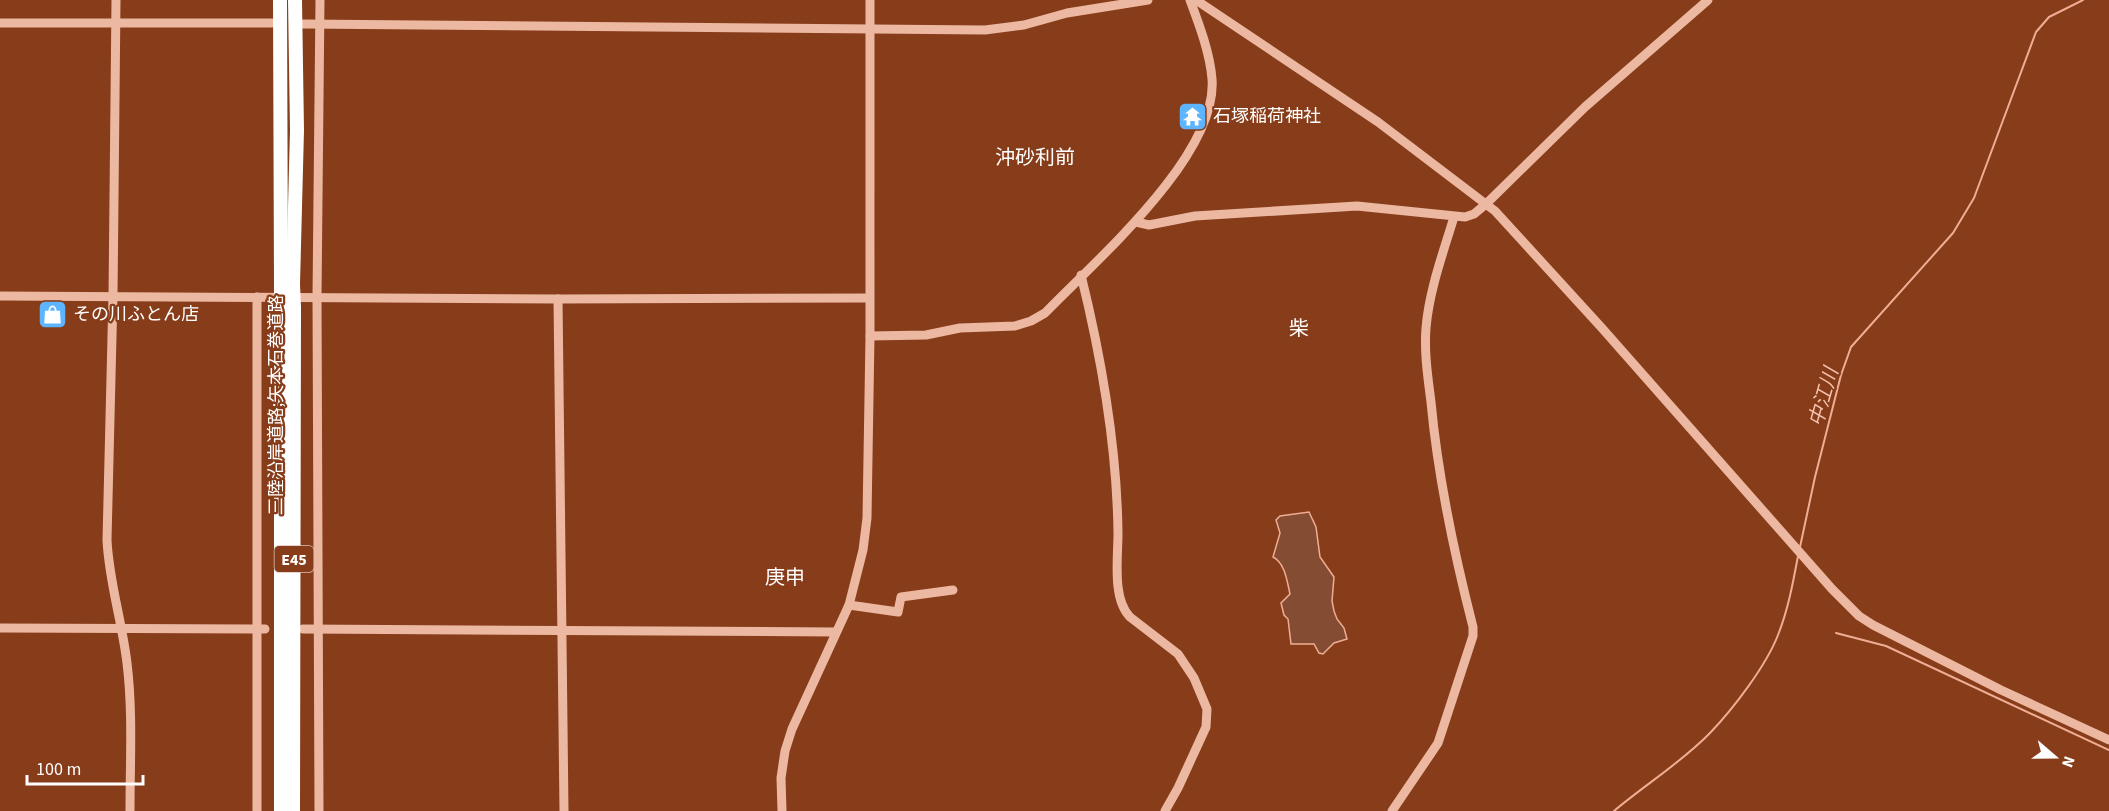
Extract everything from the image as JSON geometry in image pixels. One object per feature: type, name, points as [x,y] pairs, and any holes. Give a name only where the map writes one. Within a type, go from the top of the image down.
[{"type":"highway","name":"三陸沿岸道路;矢本石巻道路","points":[[280,0],[287,284],[281,811]]},
{"type":"highway","name":"三陸沿岸道路;矢本石巻道路","points":[[287,284],[297,130],[295,0]]},
{"type":"highway","name":"三陸沿岸道路;矢本石巻道路","points":[[287,308],[293,811]]},
{"type":"street","points":[[117,0],[107,540],[108,567],[127,659],[130,688],[130,811]]},
{"type":"street","points":[[319,811],[317,297],[320,0]]},
{"type":"street","points":[[782,811],[781,778],[785,751],[792,729],[849,605],[864,550],[867,518],[870,336],[870,0]]},
{"type":"street","points":[[303,24],[985,30],[1024,25],[1067,13],[1148,0]]},
{"type":"street","points":[[870,336],[926,335],[960,328],[1015,326],[1031,321],[1045,313],[1136,222],[1170,182],[1201,129],[1209,107],[1212,81],[1207,53],[1190,0]]},
{"type":"street","points":[[1196,0],[1378,122],[1495,211],[1859,616],[2001,690],[2109,740]]},
{"type":"street","points":[[1136,222],[1149,225],[1195,216],[1357,206],[1454,217],[1474,214],[1585,107],[1708,0]]},
{"type":"street","points":[[0,23],[272,23]]},
{"type":"street","points":[[1392,811],[1438,743],[1473,636],[1473,627],[1454,553],[1435,447],[1426,358],[1426,330],[1430,303],[1454,217]]},
{"type":"street","points":[[1081,275],[1095,332],[1110,425],[1118,526],[1119,595],[1124,610],[1130,617],[1178,654],[1194,678],[1207,709],[1206,727],[1179,788],[1165,811]]},
{"type":"street","points":[[0,296],[869,298]]},
{"type":"street","points":[[256,811],[261,629],[257,297]]},
{"type":"street","points":[[558,299],[564,811]]},
{"type":"street","points":[[849,605],[898,612],[901,597],[953,590]]},
{"type":"street","points":[[0,628],[261,629]]},
{"type":"street","points":[[303,629],[836,632]]},
{"type":"shaded area","points":[[1309,512],[1316,527],[1320,557],[1334,577],[1332,601],[1334,611],[1344,628],[1347,639],[1334,643],[1323,654],[1319,653],[1314,644],[1291,644],[1288,619],[1284,615],[1281,603],[1290,594],[1283,568],[1273,557],[1280,533],[1276,520],[1280,516]]},
{"type":"waterway","name":"中江川","points":[[1800,547],[1841,375],[1851,347],[1953,233],[1974,198],[2036,32],[2049,17],[2083,0]]},
{"type":"waterway","name":"中江川","points":[[1614,811],[1699,744],[1748,687],[1766,660],[1778,635],[1798,556]]},
{"type":"waterway","points":[[1836,633],[1886,646],[2109,750]]},
{"type":"place","name":"石塚稲荷神社","points":[[1192,116]]},
{"type":"place","name":"その川ふとん店","points":[[52,314]]},
{"type":"district","name":"沖砂利前","points":[[1035,157]]},
{"type":"district","name":"柴","points":[[1299,328]]},
{"type":"district","name":"庚申","points":[[785,577]]}]
